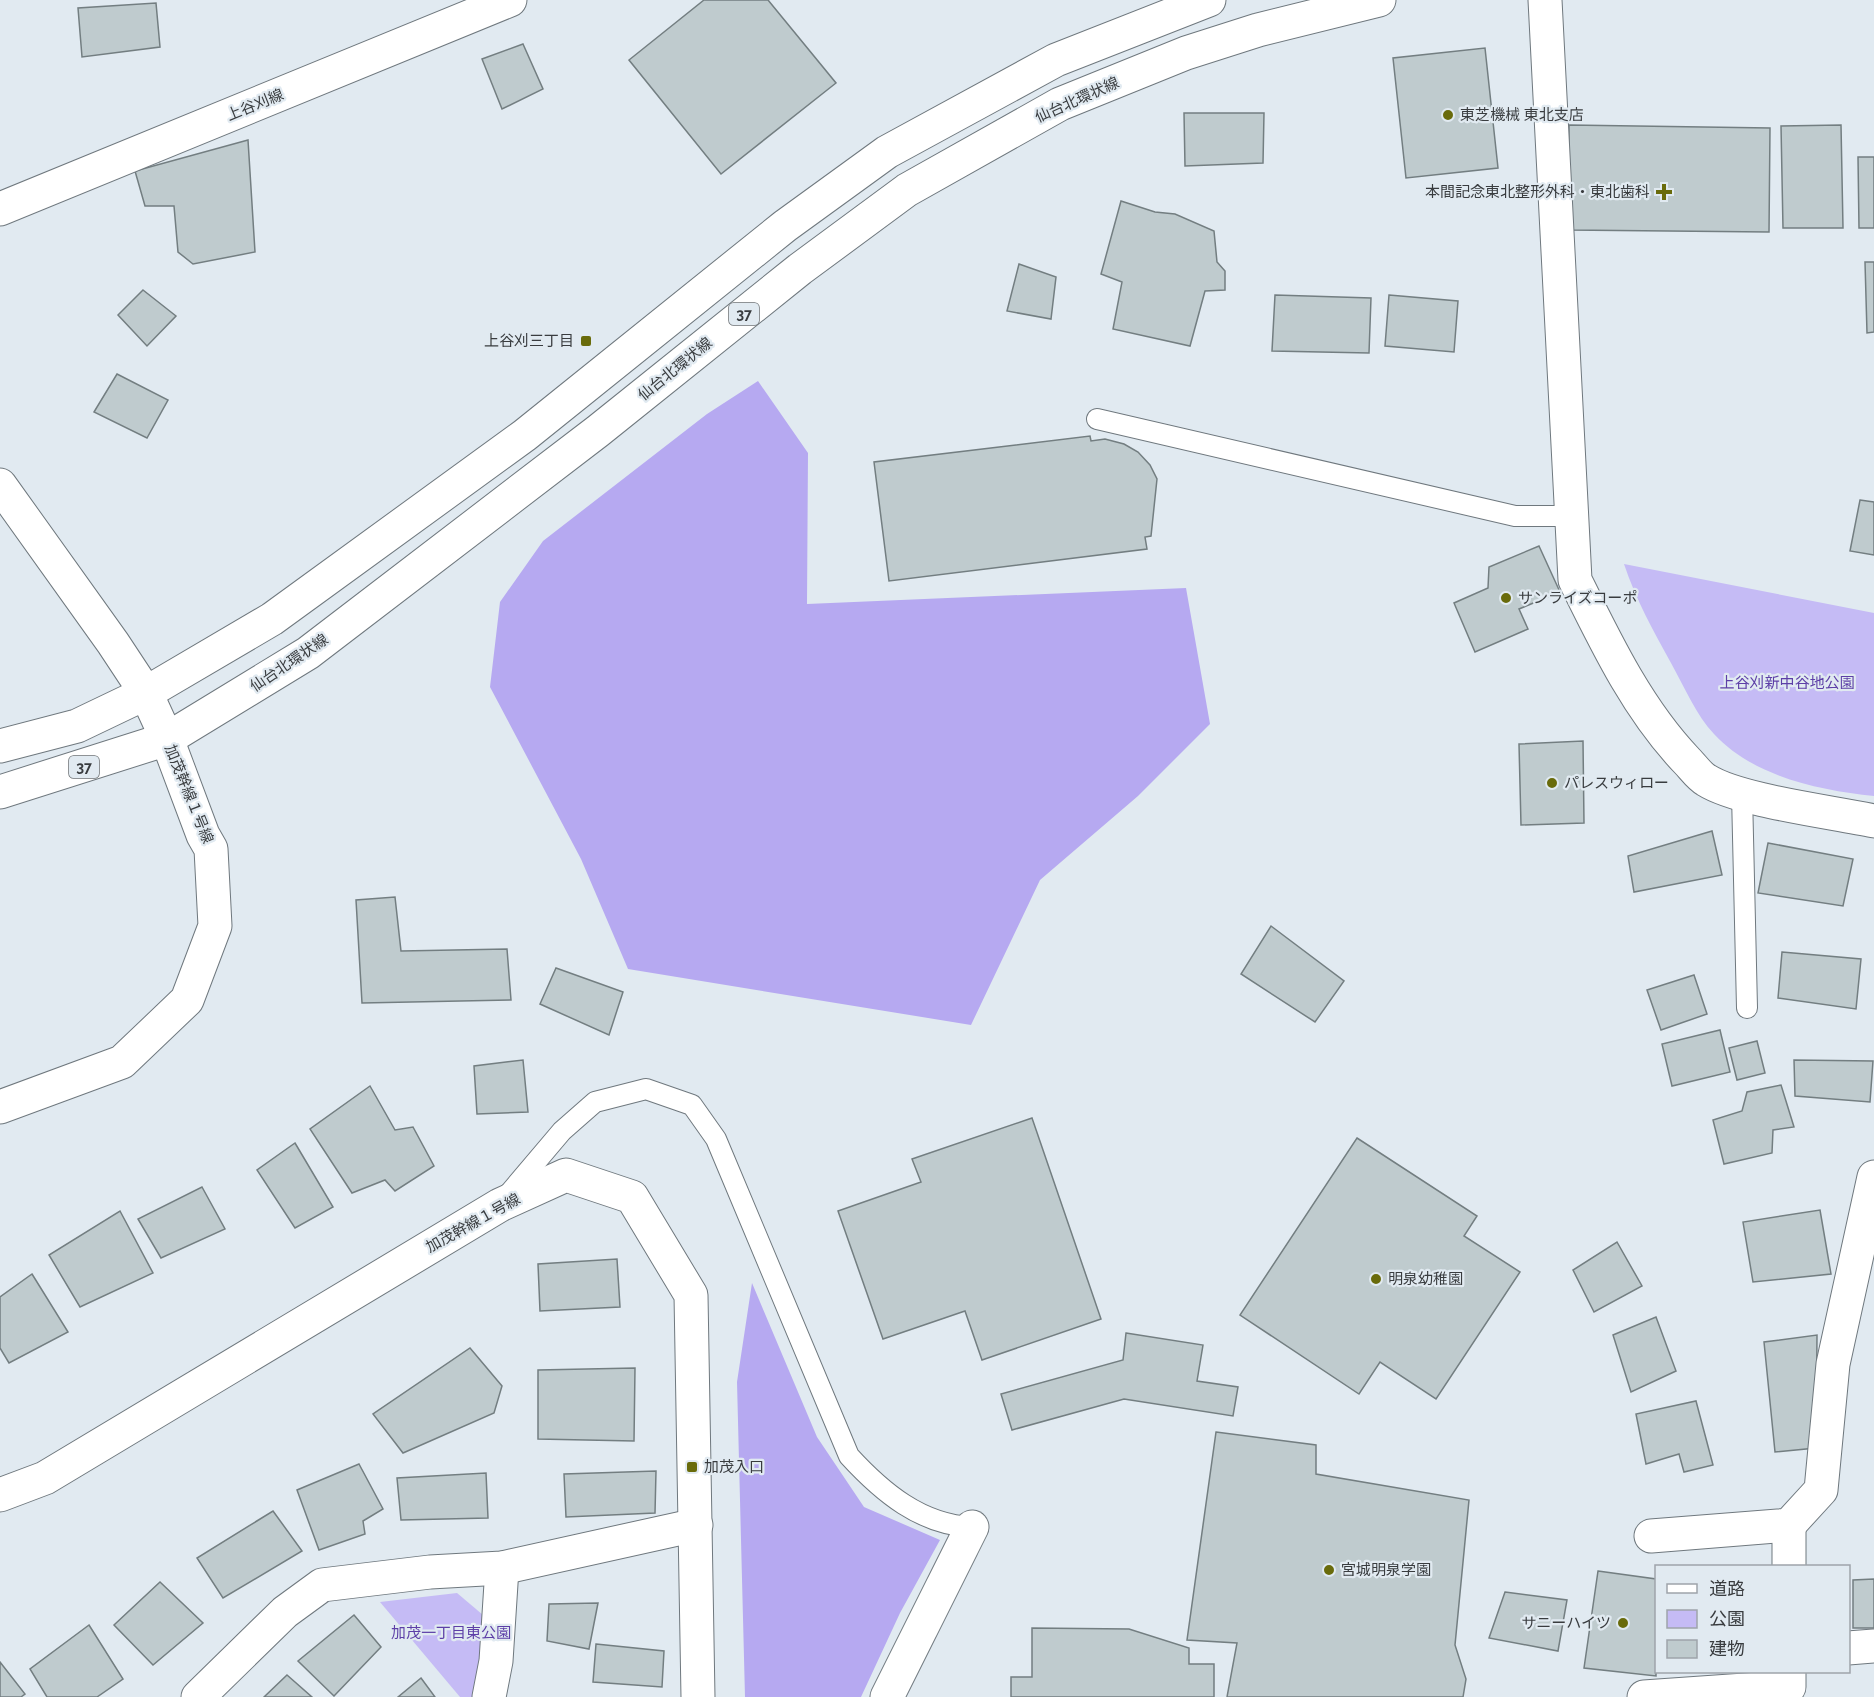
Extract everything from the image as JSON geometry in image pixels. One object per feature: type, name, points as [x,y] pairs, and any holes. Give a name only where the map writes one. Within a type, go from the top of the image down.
[{"type":"street","name":"上谷刈線","points":[[0,209],[510,0]]},
{"type":"street","points":[[0,746],[77,726],[146,693],[272,619],[516,442],[785,226],[887,152],[1056,60],[1209,0]]},
{"type":"street","name":"仙台北環状線","points":[[0,792],[167,739],[308,653],[597,431],[800,269],[907,190],[1060,104],[1186,53],[1258,30],[1379,0]]},
{"type":"street","points":[[1545,0],[1575,580],[1605,642],[1647,710],[1678,751],[1706,780],[1742,794],[1874,821]]},
{"type":"street","name":"加茂幹線１号線","points":[[0,485],[146,693],[167,739],[203,835],[211,849],[215,926],[187,1000],[122,1062],[0,1107]]},
{"type":"street","name":"加茂幹線１号線","points":[[0,1495],[45,1478],[500,1205],[566,1175],[632,1197],[691,1295],[698,1697]]},
{"type":"street","points":[[1789,1565],[1789,1526],[1821,1490],[1833,1364],[1874,1177]]},
{"type":"street","points":[[198,1697],[285,1612],[322,1585],[430,1572],[502,1568],[696,1526]]},
{"type":"street","points":[[1651,1536],[1789,1526]]},
{"type":"street","points":[[886,1697],[972,1527]]},
{"type":"street","points":[[489,1697],[496,1661],[502,1568]]},
{"type":"street","points":[[1850,1648],[1874,1646]]},
{"type":"street","points":[[1644,1697],[1789,1688],[1789,1673]]},
{"type":"lane","points":[[1096,419],[1515,516],[1571,516]]},
{"type":"lane","points":[[1742,794],[1747,1008]]},
{"type":"lane","points":[[500,1205],[562,1131],[595,1102],[646,1089],[692,1105],[716,1139],[849,1456],[878,1487],[916,1512],[949,1526],[972,1527]]},
{"type":"green space","name":"上谷刈新中谷地公園","points":[[1624,564],[1874,613],[1874,796],[1831,790],[1788,779],[1748,761],[1730,749],[1714,734],[1696,709],[1651,627]]},
{"type":"green space","name":"加茂一丁目東公園","points":[[457,1593],[483,1615],[487,1639],[473,1697],[460,1697],[380,1602]]},
{"type":"shaded area","points":[[758,381],[808,453],[807,604],[1186,588],[1210,724],[1138,796],[1040,880],[971,1025],[628,969],[581,859],[490,687],[500,602],[543,541],[707,414]]},
{"type":"shaded area","points":[[752,1283],[817,1437],[864,1507],[940,1540],[900,1613],[861,1697],[745,1697],[737,1382]]},
{"type":"building","points":[[704,0],[768,0],[836,83],[721,174],[629,60]]},
{"type":"building","points":[[156,3],[160,47],[82,57],[78,8]]},
{"type":"building","points":[[523,44],[543,89],[502,109],[482,59]]},
{"type":"building","points":[[1485,48],[1498,168],[1406,178],[1393,58]]},
{"type":"building","points":[[1184,113],[1264,113],[1263,163],[1185,166]]},
{"type":"building","points":[[1569,125],[1770,128],[1769,232],[1568,230]]},
{"type":"building","points":[[1841,125],[1843,228],[1783,228],[1781,126]]},
{"type":"building","points":[[248,140],[255,252],[193,264],[178,252],[174,206],[145,206],[135,171]]},
{"type":"building","points":[[1858,157],[1874,157],[1874,228],[1859,228]]},
{"type":"building","points":[[1121,201],[1155,212],[1175,214],[1214,231],[1217,262],[1225,271],[1225,290],[1205,291],[1190,346],[1113,329],[1122,282],[1101,274]]},
{"type":"building","points":[[1865,262],[1874,262],[1874,332],[1867,333]]},
{"type":"building","points":[[1019,264],[1056,277],[1051,319],[1007,311]]},
{"type":"building","points":[[143,290],[176,316],[147,346],[118,315]]},
{"type":"building","points":[[1275,295],[1371,298],[1369,353],[1272,351]]},
{"type":"building","points":[[1389,295],[1458,301],[1454,352],[1385,346]]},
{"type":"building","points":[[117,374],[168,400],[147,438],[94,412]]},
{"type":"building","points":[[1090,436],[1091,441],[1105,439],[1124,444],[1138,452],[1150,465],[1157,479],[1151,536],[1145,537],[1147,549],[889,581],[874,462]]},
{"type":"building","points":[[1860,500],[1874,502],[1874,555],[1850,551]]},
{"type":"building","name":"サンライズコーポ","points":[[1539,546],[1560,592],[1519,609],[1528,629],[1475,652],[1454,603],[1488,588],[1489,567]]},
{"type":"building","name":"パレスウィロー","points":[[1583,741],[1584,823],[1521,825],[1519,744]]},
{"type":"building","points":[[1712,831],[1722,875],[1634,892],[1628,856]]},
{"type":"building","points":[[1768,843],[1853,859],[1843,906],[1758,893]]},
{"type":"building","points":[[395,897],[401,951],[507,949],[511,1000],[362,1003],[356,900]]},
{"type":"building","points":[[1271,926],[1344,981],[1315,1022],[1241,974]]},
{"type":"building","points":[[1782,952],[1861,959],[1856,1009],[1778,998]]},
{"type":"building","points":[[556,968],[623,992],[609,1035],[540,1004]]},
{"type":"building","points":[[1694,975],[1707,1014],[1661,1030],[1647,990]]},
{"type":"building","points":[[1720,1030],[1730,1072],[1672,1086],[1662,1044]]},
{"type":"building","points":[[1757,1041],[1765,1073],[1737,1080],[1729,1048]]},
{"type":"building","points":[[523,1060],[528,1112],[477,1114],[474,1066]]},
{"type":"building","points":[[1794,1060],[1873,1061],[1870,1102],[1795,1096]]},
{"type":"building","points":[[1781,1085],[1794,1127],[1773,1130],[1772,1153],[1724,1164],[1713,1120],[1742,1111],[1747,1092]]},
{"type":"building","points":[[370,1086],[395,1130],[413,1127],[434,1166],[395,1191],[385,1180],[352,1193],[310,1129]]},
{"type":"building","points":[[1032,1118],[1101,1319],[982,1360],[965,1311],[883,1339],[838,1211],[921,1182],[912,1159]]},
{"type":"building","points":[[1357,1138],[1477,1216],[1464,1236],[1520,1272],[1436,1399],[1380,1362],[1359,1394],[1240,1315]]},
{"type":"building","points":[[295,1143],[333,1207],[295,1228],[257,1170]]},
{"type":"building","points":[[202,1187],[225,1229],[161,1258],[138,1219]]},
{"type":"building","points":[[1820,1210],[1831,1274],[1753,1282],[1743,1222]]},
{"type":"building","points":[[120,1211],[153,1273],[80,1307],[49,1255]]},
{"type":"building","points":[[1617,1242],[1642,1286],[1594,1312],[1573,1270]]},
{"type":"building","points":[[617,1259],[620,1307],[540,1311],[538,1264]]},
{"type":"building","points":[[32,1274],[68,1332],[9,1363],[0,1348],[0,1297]]},
{"type":"building","points":[[1656,1317],[1676,1371],[1631,1392],[1613,1335]]},
{"type":"building","points":[[1126,1333],[1203,1345],[1197,1381],[1238,1387],[1233,1416],[1124,1399],[1012,1430],[1001,1394],[1123,1360]]},
{"type":"building","points":[[1817,1335],[1816,1448],[1775,1452],[1764,1342]]},
{"type":"building","points":[[470,1348],[502,1386],[494,1413],[403,1453],[373,1414]]},
{"type":"building","points":[[635,1368],[634,1441],[538,1439],[538,1370]]},
{"type":"building","points":[[1696,1401],[1713,1465],[1684,1472],[1679,1454],[1646,1464],[1636,1414]]},
{"type":"building","name":"宮城明泉学園","points":[[1216,1432],[1316,1445],[1316,1474],[1469,1500],[1455,1645],[1466,1679],[1463,1697],[1227,1697],[1237,1643],[1187,1640]]},
{"type":"building","points":[[359,1464],[383,1509],[363,1521],[365,1534],[319,1550],[297,1490]]},
{"type":"building","points":[[656,1471],[655,1513],[566,1517],[564,1474]]},
{"type":"building","points":[[486,1473],[488,1518],[401,1520],[397,1478]]},
{"type":"building","points":[[273,1511],[302,1551],[223,1598],[197,1558]]},
{"type":"building","name":"サニーハイツ","points":[[1598,1571],[1655,1579],[1656,1676],[1584,1668]]},
{"type":"building","points":[[1874,1579],[1874,1628],[1853,1628],[1853,1580]]},
{"type":"building","points":[[160,1582],[203,1623],[153,1665],[114,1625]]},
{"type":"building","points":[[1505,1592],[1567,1600],[1558,1651],[1489,1638]]},
{"type":"building","points":[[598,1603],[589,1649],[547,1641],[549,1604]]},
{"type":"building","points":[[354,1615],[381,1647],[334,1696],[298,1661]]},
{"type":"building","points":[[89,1625],[123,1679],[97,1697],[47,1697],[30,1669]]},
{"type":"building","points":[[1032,1628],[1129,1629],[1189,1648],[1189,1664],[1214,1664],[1214,1697],[1011,1697],[1011,1677],[1032,1677]]},
{"type":"building","points":[[596,1644],[664,1651],[662,1687],[593,1682]]},
{"type":"building","points":[[0,1662],[25,1694],[21,1697],[0,1697]]},
{"type":"building","points":[[287,1675],[312,1697],[264,1697]]},
{"type":"building","points":[[421,1678],[435,1697],[398,1697]]},
{"type":"place","name":"東芝機械 東北支店","points":[[1448,115]]},
{"type":"place","name":"本間記念東北整形外科・東北歯科","points":[[1664,192]]},
{"type":"place","name":"上谷刈三丁目","points":[[586,341]]},
{"type":"place","name":"サンライズコーポ","points":[[1506,598]]},
{"type":"place","name":"パレスウィロー","points":[[1552,783]]},
{"type":"place","name":"明泉幼稚園","points":[[1376,1279]]},
{"type":"place","name":"加茂入口","points":[[692,1467]]},
{"type":"place","name":"宮城明泉学園","points":[[1329,1570]]},
{"type":"place","name":"サニーハイツ","points":[[1623,1623]]}]
